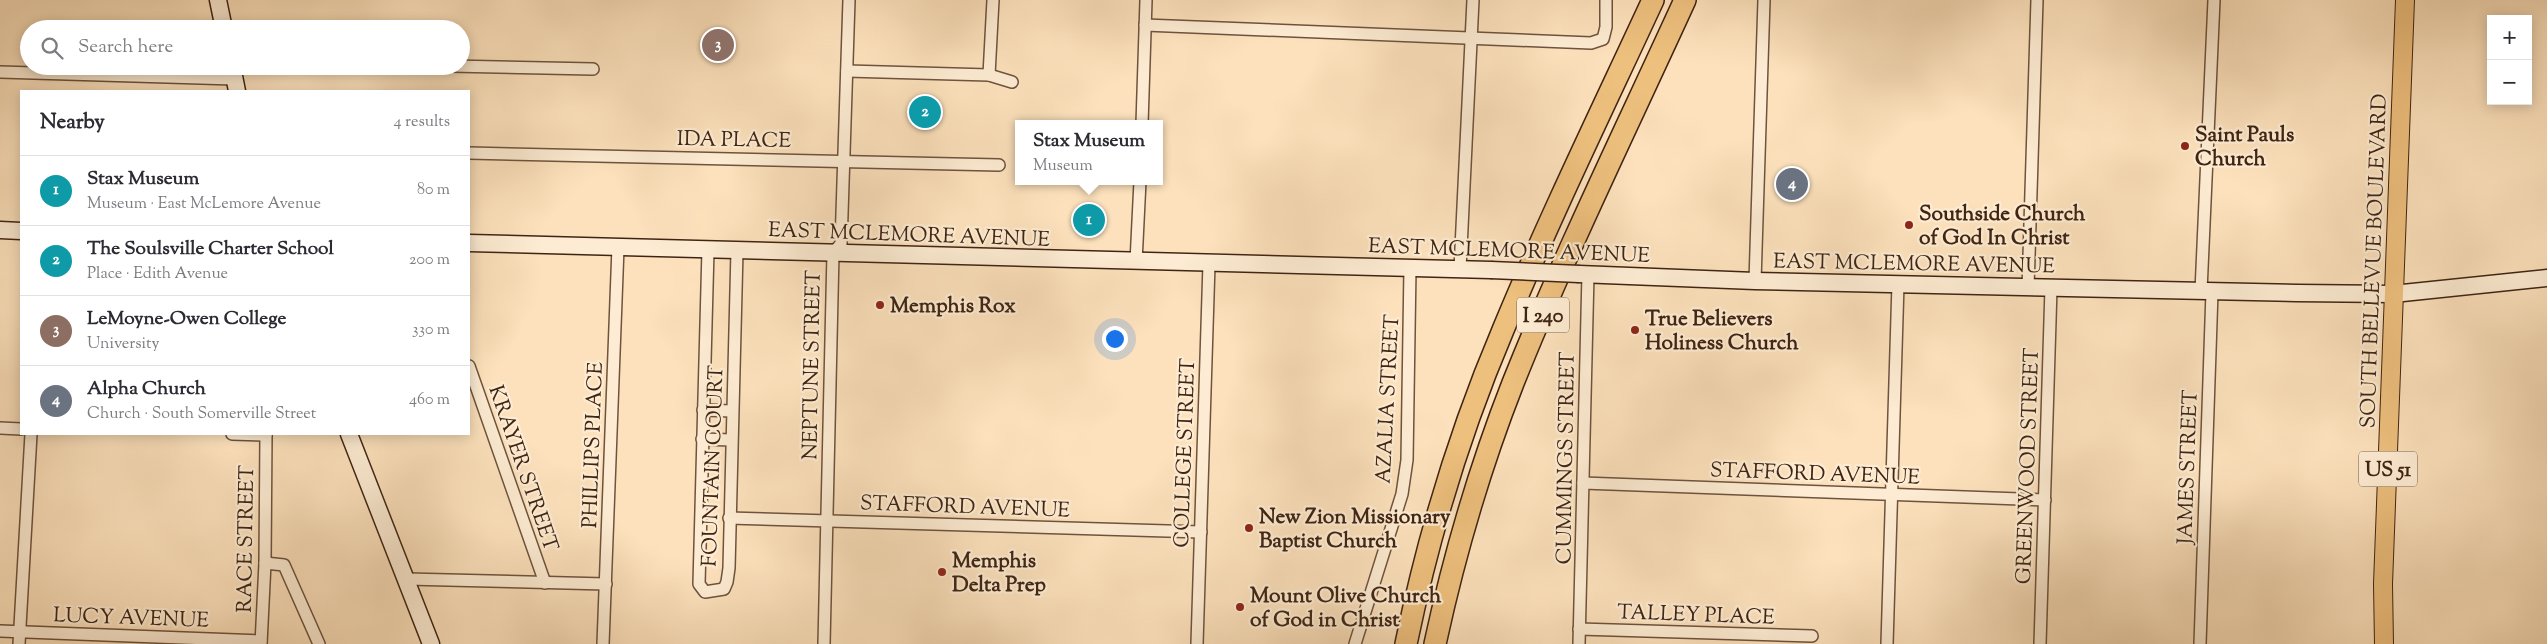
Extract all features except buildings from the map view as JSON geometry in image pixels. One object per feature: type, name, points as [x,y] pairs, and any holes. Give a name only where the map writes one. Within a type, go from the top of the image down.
[{"type":"highway","name":"I 240","points":[[1406,644],[1441,501],[1490,361],[1653,0]]},
{"type":"highway","name":"I 240","points":[[1435,644],[1454,566],[1476,490],[1513,384],[1576,240],[1686,0]]},
{"type":"main road","points":[[218,0],[222,20]]},
{"type":"main road","name":"SOUTH BELLEVUE BOULEVARD","points":[[2384,644],[2383,584],[2405,0]]},
{"type":"main road","points":[[0,230],[20,231]]},
{"type":"main road","name":"EAST MCLEMORE AVENUE","points":[[470,244],[1460,269],[1755,281],[2207,291],[2393,294],[2547,278]]},
{"type":"main road","points":[[349,435],[431,644]]},
{"type":"street","name":"NEPTUNE STREET","points":[[824,644],[833,253],[841,244],[849,0]]},
{"type":"street","points":[[989,75],[993,0]]},
{"type":"street","points":[[1142,120],[1146,0]]},
{"type":"street","points":[[1460,269],[1473,0]]},
{"type":"street","points":[[1145,25],[1591,43],[1602,39],[1606,28],[1606,0]]},
{"type":"street","points":[[1755,281],[1764,0]]},
{"type":"street","points":[[2028,288],[2036,0]]},
{"type":"street","name":"JAMES STREET","points":[[2200,644],[2214,0]]},
{"type":"street","points":[[470,66],[593,69]]},
{"type":"street","points":[[847,71],[989,75],[1012,82]]},
{"type":"street","points":[[0,72],[20,73]]},
{"type":"street","points":[[100,75],[234,79]]},
{"type":"street","name":"IDA PLACE","points":[[470,152],[999,165]]},
{"type":"street","points":[[1136,262],[1140,185]]},
{"type":"street","name":"PHILLIPS PLACE","points":[[603,644],[618,247]]},
{"type":"street","name":"FOUNTAIN COURT","points":[[708,250],[699,584],[705,592],[724,589],[727,582],[737,251]]},
{"type":"street","name":"COLLEGE STREET","points":[[1197,644],[1209,264]]},
{"type":"street","name":"AZALIA STREET","points":[[1355,644],[1402,494],[1407,460],[1410,268]]},
{"type":"street","name":"CUMMINGS STREET","points":[[1578,644],[1583,483],[1583,274]]},
{"type":"street","points":[[1887,644],[1898,284]]},
{"type":"street","name":"GREENWOOD STREET","points":[[2040,644],[2050,288]]},
{"type":"street","name":"KRAYER STREET","points":[[470,369],[545,583]]},
{"type":"street","points":[[703,410],[732,411]]},
{"type":"street","points":[[0,428],[20,429]]},
{"type":"street","points":[[19,644],[31,435]]},
{"type":"street","name":"RACE STREET","points":[[261,642],[265,563],[266,435]]},
{"type":"street","points":[[702,439],[731,440]]},
{"type":"street","name":"STAFFORD AVENUE","points":[[1583,483],[2045,500]]},
{"type":"street","name":"STAFFORD AVENUE","points":[[729,518],[1200,532]]},
{"type":"street","points":[[265,563],[284,564],[319,644]]},
{"type":"street","points":[[407,580],[606,584]]},
{"type":"street","name":"TALLEY PLACE","points":[[1579,629],[1812,636]]},
{"type":"street","name":"LUCY AVENUE","points":[[0,631],[261,642]]},
{"type":"place","name":"LeMoyne-Owen College","points":[[718,45]]},
{"type":"place","name":"The Soulsville Charter School","points":[[925,112]]},
{"type":"place","name":"Saint Pauls Church","points":[[2185,146]]},
{"type":"place","name":"Alpha Church","points":[[1792,184]]},
{"type":"place","name":"Stax Museum","points":[[1089,220]]},
{"type":"place","name":"Southside Church of God In Christ","points":[[1909,225]]},
{"type":"place","name":"Memphis Rox","points":[[880,305]]},
{"type":"place","name":"True Believers Holiness Church","points":[[1635,330]]},
{"type":"place","name":"New Zion Missionary Baptist Church","points":[[1249,528]]},
{"type":"place","name":"Memphis Delta Prep","points":[[942,572]]},
{"type":"place","name":"Mount Olive Church of God in Christ","points":[[1240,607]]}]
